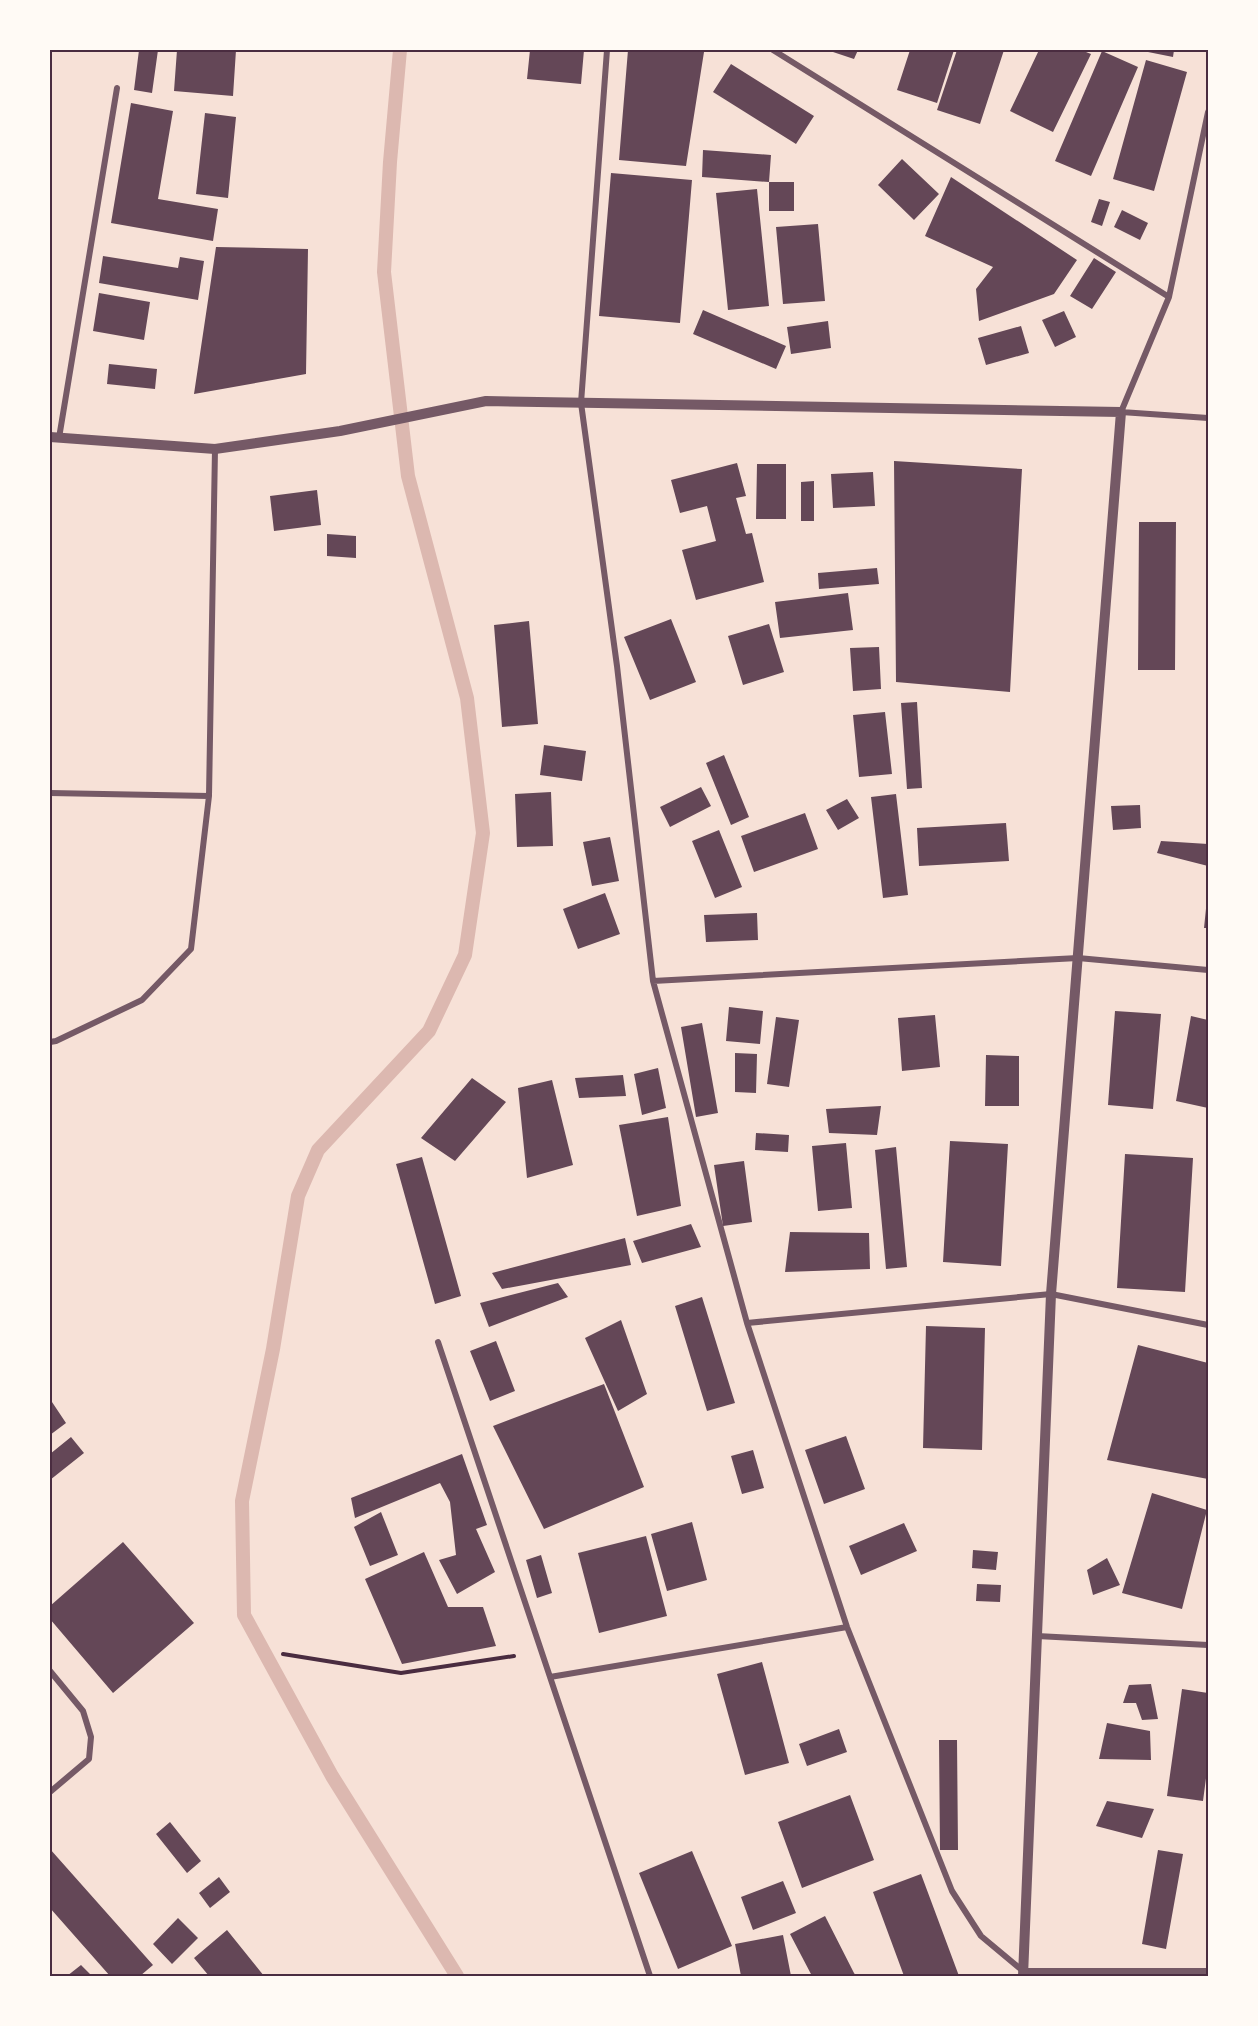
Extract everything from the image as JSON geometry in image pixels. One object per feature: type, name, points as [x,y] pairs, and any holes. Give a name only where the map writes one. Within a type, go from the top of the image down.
[{"type":"street","points":[[607,50],[581,402],[617,666],[653,981],[747,1323],[847,1627],[952,1891],[981,1936],[1023,1974],[1209,1971]]},
{"type":"street","points":[[773,50],[1169,297]]},
{"type":"street","points":[[117,88],[54,437],[215,449],[340,431],[486,401],[1121,412],[1209,418]]},
{"type":"street","points":[[1023,1974],[1051,1294],[1121,412],[1169,297],[1209,112]]},
{"type":"street","points":[[50,1042],[142,1000],[191,949],[209,796],[215,449]]},
{"type":"street","points":[[50,793],[209,796]]},
{"type":"street","points":[[653,981],[1078,958],[1209,970]]},
{"type":"street","points":[[747,1323],[1051,1294],[1209,1325]]},
{"type":"street","points":[[438,1342],[650,1977]]},
{"type":"street","points":[[550,1677],[847,1627]]},
{"type":"street","points":[[1037,1636],[1209,1644]]},
{"type":"street","points":[[50,1671],[82,1711],[91,1737],[89,1759],[50,1792]]},
{"type":"path","points":[[283,1654],[401,1673],[541,1652]]},
{"type":"building","points":[[139,50],[158,50],[152,93],[134,90]]},
{"type":"building","points":[[177,50],[236,50],[233,96],[174,91]]},
{"type":"building","points":[[530,50],[584,50],[581,84],[527,79]]},
{"type":"building","points":[[628,50],[700,50],[704,52],[686,166],[619,160]]},
{"type":"building","points":[[827,50],[858,50],[854,59]]},
{"type":"building","points":[[910,50],[954,50],[937,103],[897,90]]},
{"type":"building","points":[[957,50],[1004,50],[980,124],[937,110]]},
{"type":"building","points":[[1039,50],[1081,50],[1091,54],[1053,132],[1010,111]]},
{"type":"building","points":[[1138,50],[1174,50],[1173,57]]},
{"type":"building","points":[[1102,51],[1138,67],[1091,176],[1055,161]]},
{"type":"building","points":[[1146,60],[1187,72],[1154,191],[1113,179]]},
{"type":"building","points":[[731,64],[814,116],[796,144],[713,92]]},
{"type":"building","points":[[131,103],[173,111],[158,199],[218,209],[213,241],[111,223]]},
{"type":"building","points":[[205,113],[236,117],[228,198],[196,194]]},
{"type":"building","points":[[703,150],[771,155],[769,182],[702,177]]},
{"type":"building","points":[[902,159],[939,194],[914,220],[878,185]]},
{"type":"building","points":[[611,173],[692,180],[680,323],[599,316]]},
{"type":"building","points":[[951,177],[1077,260],[1054,294],[979,321],[976,289],[993,267],[925,236]]},
{"type":"building","points":[[769,182],[794,182],[794,211],[769,211]]},
{"type":"building","points":[[757,189],[769,306],[728,310],[716,193]]},
{"type":"building","points":[[1099,199],[1110,202],[1102,226],[1091,222]]},
{"type":"building","points":[[1122,210],[1148,223],[1140,240],[1114,227]]},
{"type":"building","points":[[818,224],[825,301],[783,304],[776,227]]},
{"type":"building","points":[[216,247],[308,249],[306,374],[194,394]]},
{"type":"building","points":[[103,256],[178,268],[180,257],[204,261],[198,300],[99,283]]},
{"type":"building","points":[[1094,258],[1116,272],[1092,309],[1070,296]]},
{"type":"building","points":[[99,293],[150,302],[144,340],[93,331]]},
{"type":"building","points":[[703,310],[786,346],[776,369],[693,334]]},
{"type":"building","points":[[1064,311],[1076,337],[1055,347],[1042,320]]},
{"type":"building","points":[[828,321],[831,348],[791,354],[787,327]]},
{"type":"building","points":[[1021,326],[1029,353],[986,365],[978,338]]},
{"type":"building","points":[[109,364],[157,369],[155,389],[107,384]]},
{"type":"building","points":[[894,461],[1022,469],[1010,692],[896,682]]},
{"type":"building","points":[[737,463],[746,496],[736,498],[746,534],[752,533],[764,582],[696,600],[682,550],[716,541],[707,506],[680,513],[671,480]]},
{"type":"building","points":[[757,464],[786,464],[786,519],[756,519]]},
{"type":"building","points":[[873,472],[875,506],[833,508],[831,474]]},
{"type":"building","points":[[814,481],[814,521],[801,521],[801,482]]},
{"type":"building","points":[[317,490],[321,525],[274,531],[270,496]]},
{"type":"building","points":[[1139,522],[1176,522],[1175,670],[1138,670]]},
{"type":"building","points":[[327,534],[356,536],[356,558],[327,556]]},
{"type":"building","points":[[877,568],[879,584],[819,589],[818,573]]},
{"type":"building","points":[[848,593],[853,630],[780,638],[775,602]]},
{"type":"building","points":[[671,619],[696,682],[650,700],[624,637]]},
{"type":"building","points":[[529,621],[538,724],[502,727],[494,625]]},
{"type":"building","points":[[769,624],[784,672],[743,685],[728,636]]},
{"type":"building","points":[[879,647],[881,689],[853,691],[850,648]]},
{"type":"building","points":[[917,702],[922,788],[907,789],[901,703]]},
{"type":"building","points":[[885,712],[892,774],[859,777],[853,715]]},
{"type":"building","points":[[544,745],[586,751],[582,781],[540,775]]},
{"type":"building","points":[[724,755],[749,817],[731,825],[706,763]]},
{"type":"building","points":[[701,787],[711,806],[670,827],[660,807]]},
{"type":"building","points":[[551,792],[553,846],[517,847],[515,794]]},
{"type":"building","points":[[896,794],[908,895],[883,898],[871,797]]},
{"type":"building","points":[[847,799],[859,818],[838,830],[826,810]]},
{"type":"building","points":[[1140,805],[1141,828],[1113,830],[1111,806]]},
{"type":"building","points":[[805,813],[818,849],[754,872],[741,836]]},
{"type":"building","points":[[1006,823],[1009,861],[919,866],[917,828]]},
{"type":"building","points":[[719,830],[742,887],[715,898],[692,841]]},
{"type":"building","points":[[610,837],[619,881],[592,886],[583,842]]},
{"type":"building","points":[[1161,841],[1208,844],[1208,866],[1157,853]]},
{"type":"building","points":[[605,893],[620,934],[578,949],[563,909]]},
{"type":"building","points":[[1207,899],[1208,928],[1204,928]]},
{"type":"building","points":[[757,913],[758,940],[706,942],[704,915]]},
{"type":"building","points":[[729,1007],[763,1011],[760,1044],[726,1041]]},
{"type":"building","points":[[1115,1011],[1161,1014],[1153,1109],[1108,1105]]},
{"type":"building","points":[[935,1015],[940,1067],[902,1071],[898,1018]]},
{"type":"building","points":[[1191,1016],[1208,1020],[1208,1108],[1176,1101]]},
{"type":"building","points":[[776,1017],[799,1020],[789,1087],[767,1084]]},
{"type":"building","points":[[702,1023],[718,1113],[696,1117],[681,1027]]},
{"type":"building","points":[[735,1053],[757,1054],[756,1093],[735,1092]]},
{"type":"building","points":[[986,1055],[1019,1056],[1019,1106],[985,1106]]},
{"type":"building","points":[[658,1068],[666,1108],[642,1115],[634,1074]]},
{"type":"building","points":[[623,1075],[626,1096],[579,1098],[575,1078]]},
{"type":"building","points":[[472,1078],[506,1102],[455,1161],[421,1138]]},
{"type":"building","points":[[552,1080],[573,1165],[527,1178],[518,1088]]},
{"type":"building","points":[[881,1106],[877,1135],[829,1133],[826,1109]]},
{"type":"building","points":[[668,1117],[681,1206],[637,1216],[619,1125]]},
{"type":"building","points":[[756,1133],[789,1135],[788,1152],[755,1150]]},
{"type":"building","points":[[950,1141],[1008,1144],[1001,1266],[943,1262]]},
{"type":"building","points":[[846,1143],[852,1208],[818,1211],[812,1146]]},
{"type":"building","points":[[896,1147],[907,1267],[886,1269],[875,1150]]},
{"type":"building","points":[[1125,1154],[1193,1158],[1185,1292],[1117,1288]]},
{"type":"building","points":[[422,1157],[461,1296],[435,1304],[396,1164]]},
{"type":"building","points":[[744,1161],[752,1222],[723,1226],[714,1165]]},
{"type":"building","points":[[691,1224],[701,1247],[642,1263],[633,1241]]},
{"type":"building","points":[[790,1232],[869,1233],[870,1269],[785,1272]]},
{"type":"building","points":[[625,1238],[631,1265],[502,1289],[492,1273]]},
{"type":"building","points":[[558,1283],[568,1297],[489,1327],[480,1303]]},
{"type":"building","points":[[702,1297],[735,1403],[707,1411],[675,1306]]},
{"type":"building","points":[[621,1320],[647,1394],[618,1411],[585,1338]]},
{"type":"building","points":[[926,1326],[985,1328],[982,1450],[923,1448]]},
{"type":"building","points":[[496,1341],[515,1391],[490,1401],[470,1351]]},
{"type":"building","points":[[1138,1345],[1208,1363],[1208,1479],[1107,1460]]},
{"type":"building","points":[[604,1384],[644,1487],[544,1529],[493,1426]]},
{"type":"building","points":[[50,1399],[66,1423],[50,1435]]},
{"type":"building","points":[[846,1436],[865,1489],[824,1504],[805,1450]]},
{"type":"building","points":[[71,1437],[84,1453],[50,1480],[50,1454]]},
{"type":"building","points":[[753,1450],[764,1488],[742,1494],[731,1456]]},
{"type":"building","points":[[462,1454],[487,1525],[476,1529],[495,1572],[457,1594],[439,1560],[456,1555],[450,1502],[440,1483],[355,1518],[351,1498]]},
{"type":"building","points":[[1152,1493],[1207,1510],[1182,1609],[1122,1593]]},
{"type":"building","points":[[381,1512],[398,1555],[370,1566],[354,1527]]},
{"type":"building","points":[[692,1522],[707,1580],[667,1591],[651,1534]]},
{"type":"building","points":[[904,1523],[917,1551],[861,1575],[849,1546]]},
{"type":"building","points":[[646,1536],[667,1616],[599,1633],[578,1553]]},
{"type":"building","points":[[123,1542],[194,1623],[113,1693],[50,1619],[50,1606]]},
{"type":"building","points":[[973,1550],[998,1552],[996,1570],[972,1568]]},
{"type":"building","points":[[424,1552],[448,1607],[483,1607],[496,1646],[402,1664],[365,1579]]},
{"type":"building","points":[[541,1555],[552,1593],[537,1598],[526,1560]]},
{"type":"building","points":[[1107,1558],[1120,1585],[1093,1595],[1087,1570]]},
{"type":"building","points":[[977,1584],[1001,1585],[1000,1602],[976,1601]]},
{"type":"building","points":[[762,1662],[789,1763],[745,1775],[717,1674]]},
{"type":"building","points":[[1151,1684],[1158,1719],[1142,1720],[1136,1703],[1123,1703],[1129,1685]]},
{"type":"building","points":[[1182,1689],[1208,1693],[1208,1763],[1203,1801],[1167,1796]]},
{"type":"building","points":[[1107,1723],[1150,1731],[1151,1760],[1099,1759]]},
{"type":"building","points":[[839,1729],[847,1752],[807,1766],[799,1744]]},
{"type":"building","points":[[939,1740],[957,1740],[958,1850],[940,1850]]},
{"type":"building","points":[[850,1795],[874,1860],[802,1888],[778,1822]]},
{"type":"building","points":[[1107,1801],[1154,1809],[1142,1838],[1096,1826]]},
{"type":"building","points":[[170,1822],[201,1861],[187,1873],[156,1834]]},
{"type":"building","points":[[50,1849],[153,1965],[140,1976],[110,1976],[50,1908]]},
{"type":"building","points":[[1158,1850],[1183,1854],[1166,1949],[1142,1944]]},
{"type":"building","points":[[692,1851],[732,1946],[678,1969],[639,1873]]},
{"type":"building","points":[[921,1874],[959,1976],[904,1976],[873,1892]]},
{"type":"building","points":[[219,1877],[230,1892],[210,1908],[199,1893]]},
{"type":"building","points":[[783,1881],[796,1913],[753,1930],[741,1897]]},
{"type":"building","points":[[825,1916],[856,1976],[812,1976],[790,1934]]},
{"type":"building","points":[[178,1918],[198,1938],[172,1964],[153,1944]]},
{"type":"building","points":[[227,1930],[264,1976],[209,1976],[194,1958]]},
{"type":"building","points":[[783,1935],[791,1976],[741,1976],[735,1944]]},
{"type":"building","points":[[81,1965],[92,1976],[67,1976]]},
{"type":"waterway","points":[[400,50],[390,162],[384,272],[408,476],[467,698],[483,833],[465,955],[429,1031],[318,1150],[298,1196],[273,1349],[242,1501],[244,1615],[332,1776],[457,1976]]}]
